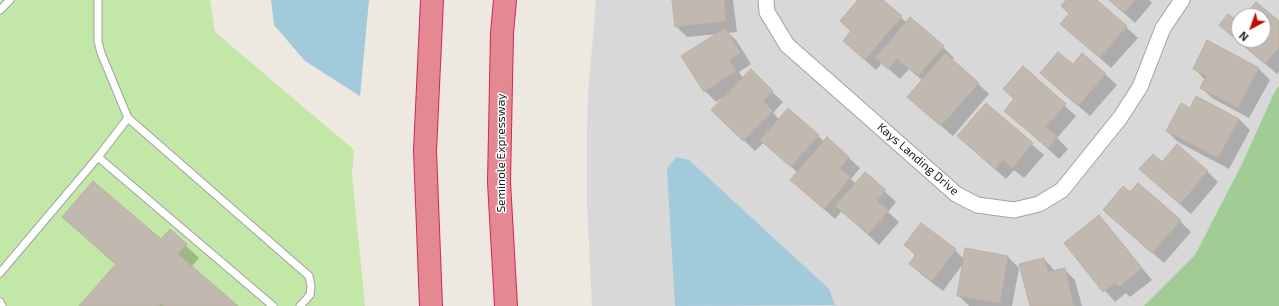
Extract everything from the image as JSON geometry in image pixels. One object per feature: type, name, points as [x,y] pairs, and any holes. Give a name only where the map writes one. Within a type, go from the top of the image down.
[{"type":"highway","points":[[431,306],[425,150],[432,0]]},
{"type":"highway","name":"Seminole Expressway","points":[[505,0],[502,33],[499,182],[506,306]]},
{"type":"street","name":"Kays Landing Drive","points":[[766,0],[767,12],[787,45],[956,194],[977,205],[1014,210],[1039,204],[1062,190],[1110,130],[1140,87],[1163,28],[1182,0]]},
{"type":"lane","points":[[0,10],[10,0]]},
{"type":"lane","points":[[98,0],[98,41],[101,53],[128,118],[309,276],[311,286],[310,295],[300,306]]},
{"type":"lane","points":[[0,273],[98,157],[128,118]]},
{"type":"lane","points":[[98,157],[273,306]]},
{"type":"lane","points":[[0,302],[2,306]]},
{"type":"shaded area","points":[[596,0],[1279,0],[1279,306],[592,306],[587,205],[588,94]]},
{"type":"green space","points":[[0,0],[210,0],[215,32],[354,150],[352,174],[365,306],[0,306]]},
{"type":"green space","points":[[1279,86],[1279,306],[1144,306],[1195,255],[1242,164],[1275,91]]},
{"type":"water","points":[[271,0],[369,0],[360,96],[305,61],[274,25]]},
{"type":"water","points":[[676,157],[689,160],[829,289],[835,305],[675,306],[667,169]]},
{"type":"building","points":[[672,0],[724,0],[726,21],[675,27]]},
{"type":"building","points":[[858,0],[883,0],[902,16],[865,60],[843,41],[851,31],[840,21]]},
{"type":"building","points":[[1066,0],[1097,0],[1127,26],[1100,58],[1060,24],[1069,14],[1061,6]]},
{"type":"building","points":[[1109,0],[1135,0],[1124,13]]},
{"type":"building","points":[[1256,2],[1263,8],[1251,8]]},
{"type":"building","points":[[1228,14],[1231,16],[1231,35],[1219,25]]},
{"type":"building","points":[[1271,14],[1279,21],[1279,47],[1265,64],[1246,48],[1271,48]]},
{"type":"building","points":[[910,17],[944,46],[918,76],[897,59],[888,69],[875,58]]},
{"type":"building","points":[[725,28],[741,53],[729,60],[736,71],[704,92],[681,56]]},
{"type":"building","points":[[1207,40],[1259,68],[1238,108],[1200,88],[1206,76],[1193,69]]},
{"type":"building","points":[[1058,52],[1073,64],[1082,53],[1106,74],[1078,106],[1040,73]]},
{"type":"building","points":[[945,53],[979,83],[941,126],[907,97]]},
{"type":"building","points":[[1023,66],[1066,104],[1046,127],[1058,137],[1048,148],[1004,111],[1014,99],[1003,89]]},
{"type":"building","points":[[751,69],[773,91],[763,101],[773,111],[743,141],[711,110]]},
{"type":"building","points":[[1196,96],[1239,119],[1218,158],[1166,131],[1181,103],[1190,108]]},
{"type":"building","points":[[986,103],[1033,143],[1012,168],[1003,160],[995,169],[957,136]]},
{"type":"building","points":[[788,108],[819,135],[791,167],[760,140]]},
{"type":"building","points":[[827,137],[849,157],[840,168],[851,177],[824,209],[790,180]]},
{"type":"building","points":[[1177,144],[1208,171],[1180,204],[1139,169],[1153,154],[1162,162]]},
{"type":"building","points":[[865,172],[886,190],[877,201],[889,211],[868,234],[835,206]]},
{"type":"building","points":[[93,181],[161,239],[170,229],[187,244],[178,254],[238,306],[164,306],[161,303],[159,306],[79,306],[116,264],[62,217]]},
{"type":"building","points":[[1138,183],[1181,220],[1152,253],[1103,210],[1123,186],[1130,192]]},
{"type":"building","points":[[1099,215],[1142,268],[1119,287],[1115,283],[1103,292],[1064,243]]},
{"type":"building","points":[[921,223],[956,249],[932,281],[909,264],[916,254],[904,245]]},
{"type":"building","points":[[965,248],[1008,256],[1000,303],[957,296]]},
{"type":"building","points":[[1044,258],[1048,272],[1065,268],[1074,306],[1030,306],[1019,264]]}]
